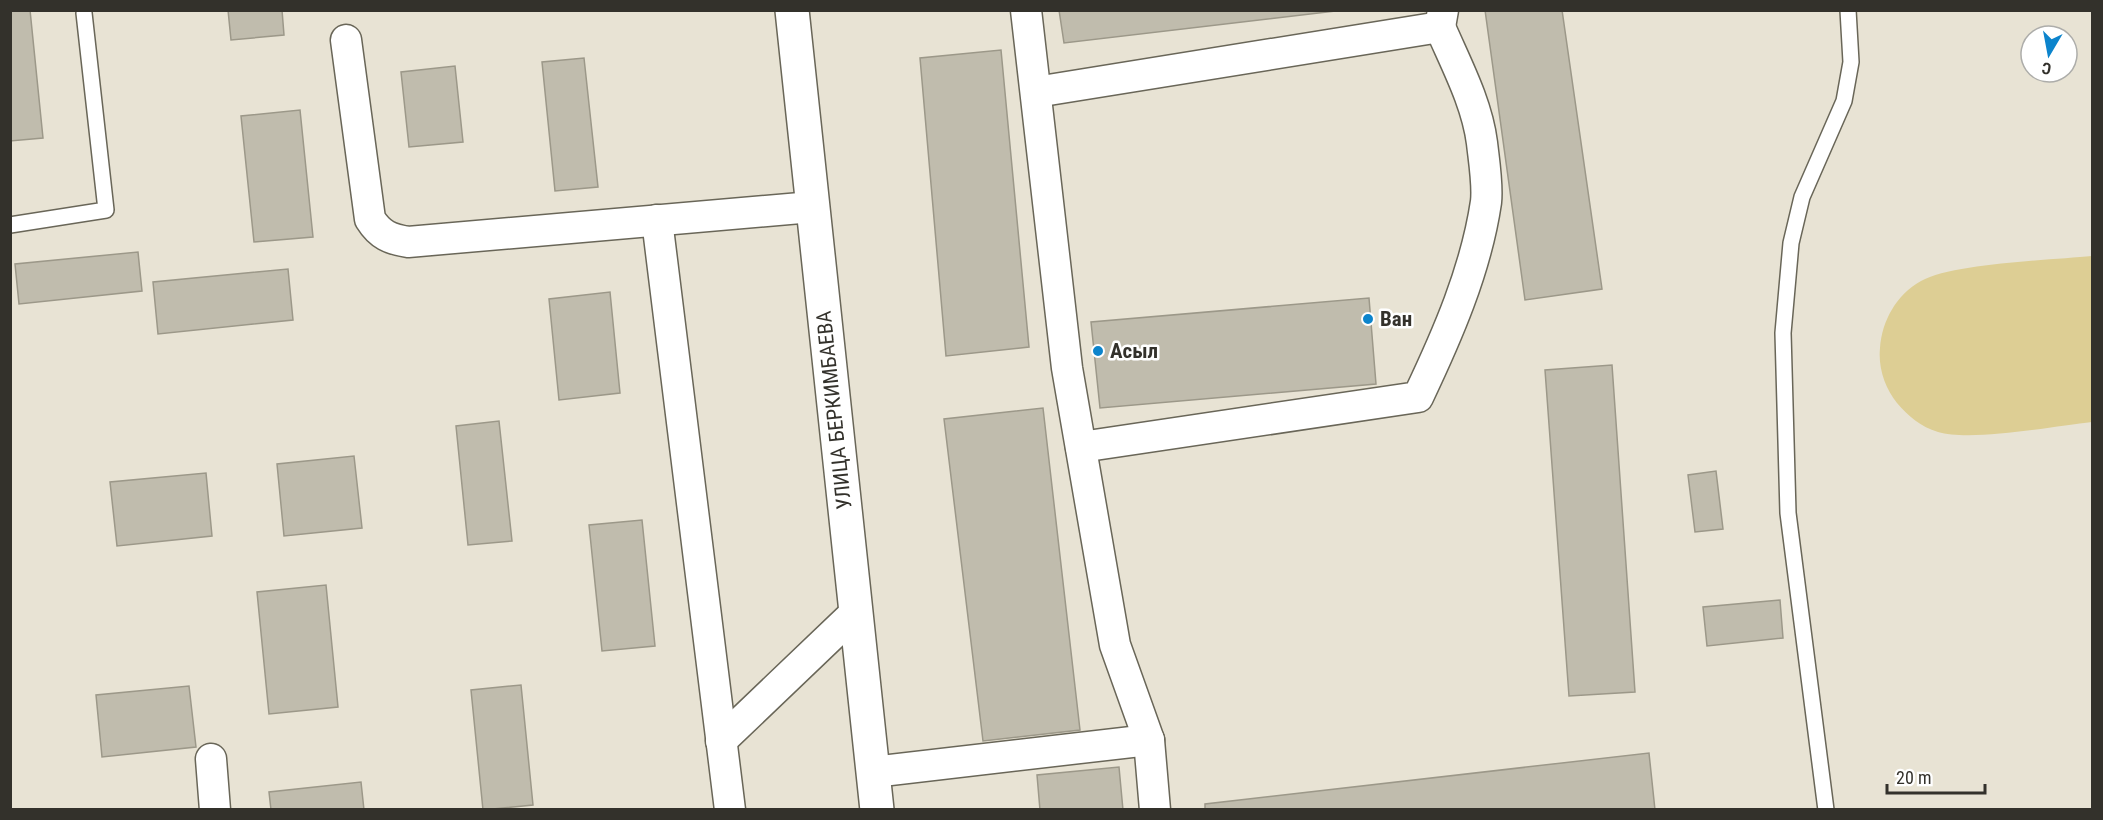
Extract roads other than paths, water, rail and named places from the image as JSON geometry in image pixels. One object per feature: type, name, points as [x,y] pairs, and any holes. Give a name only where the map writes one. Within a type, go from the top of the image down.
[{"type":"street","name":"УЛИЦА БЕРКИМБАЕВА","points":[[792,10],[877,810]]},
{"type":"street","points":[[1026,10],[1067,368],[1115,645],[1149,740],[1155,810]]},
{"type":"street","points":[[1036,92],[1442,19],[1471,98],[1482,141],[1486,201],[1464,289],[1441,350],[1418,397],[1081,447]]},
{"type":"street","points":[[346,40],[370,219],[378,231],[389,238],[408,242],[812,207]]},
{"type":"street","points":[[657,220],[730,810]]},
{"type":"street","points":[[721,741],[856,612]]},
{"type":"street","points":[[873,772],[1149,740]]},
{"type":"street","points":[[211,759],[215,810]]},
{"type":"lane","points":[[1826,810],[1788,513],[1783,333],[1791,243],[1802,197],[1844,102],[1851,62],[1848,10]]},
{"type":"lane","points":[[10,225],[106,210],[84,14]]},
{"type":"place","name":"Ван","points":[[1368,319]]},
{"type":"place","name":"Асыл","points":[[1098,351]]}]
